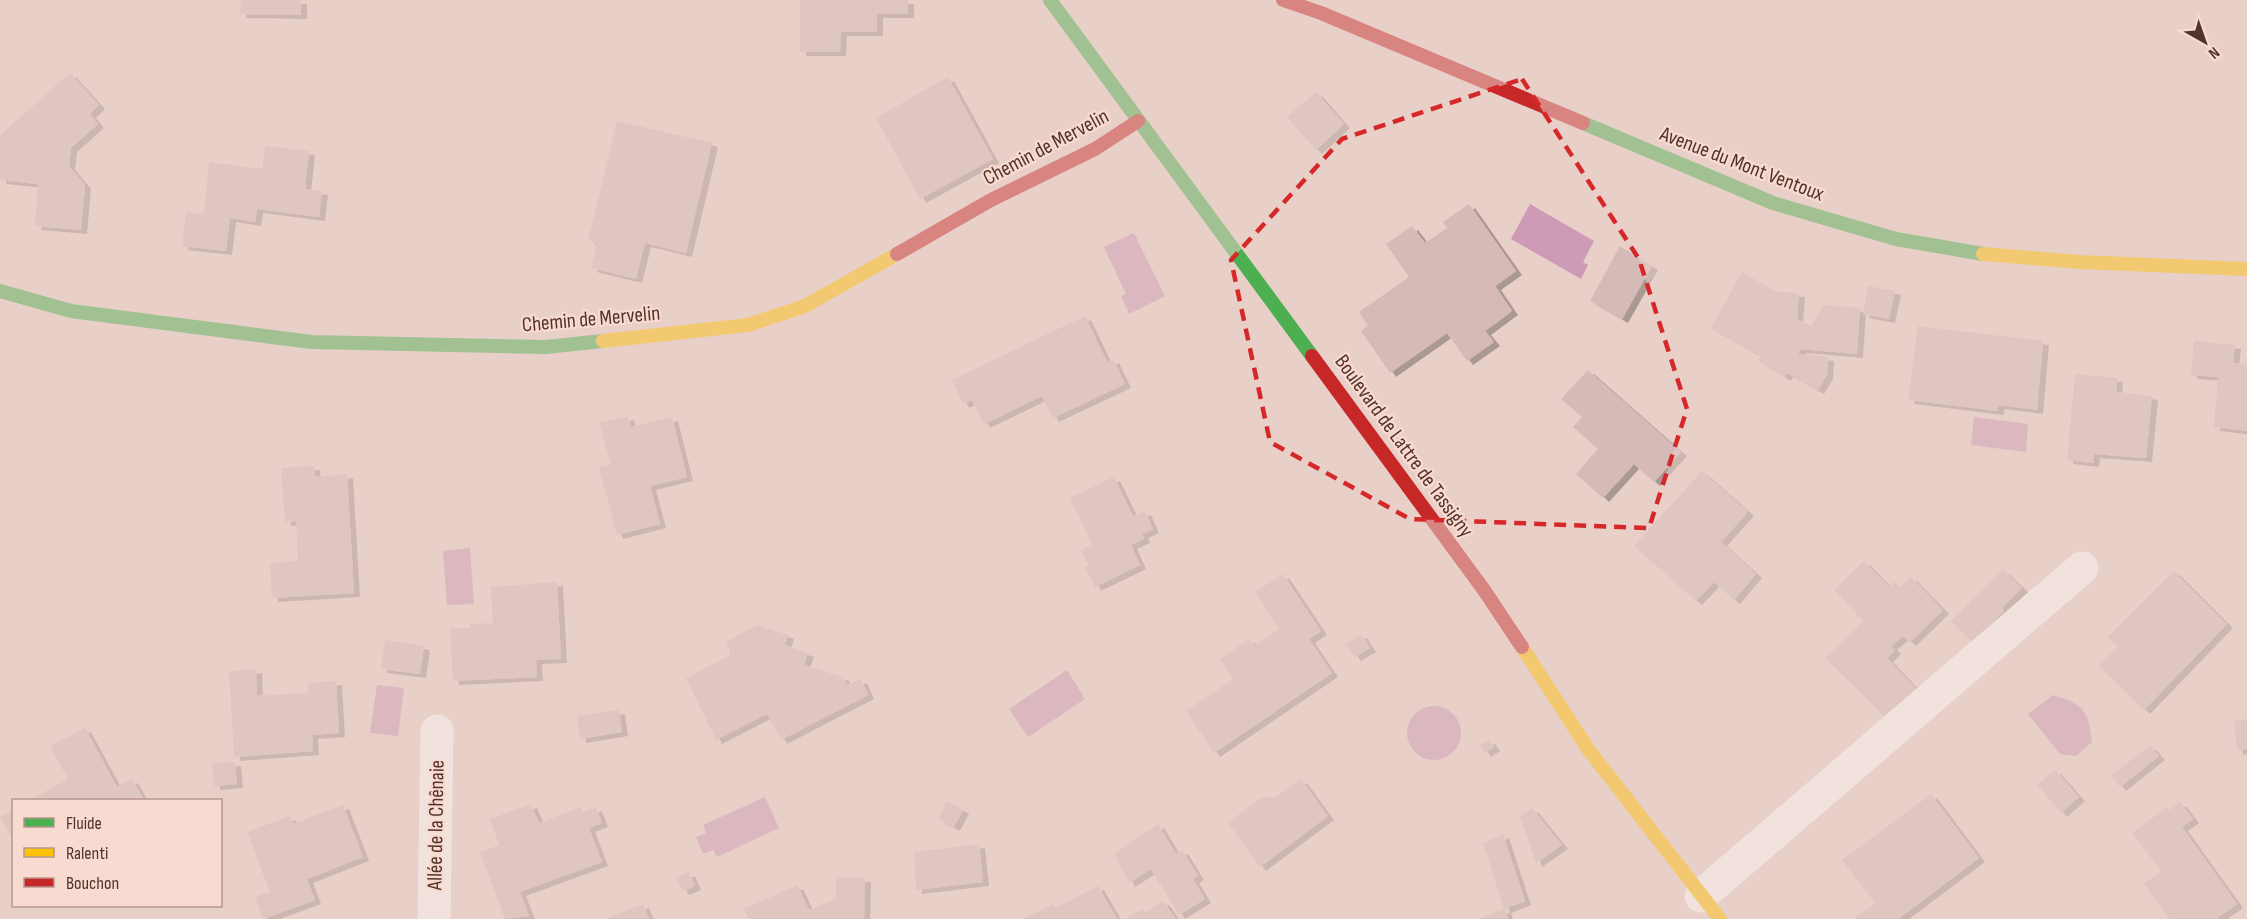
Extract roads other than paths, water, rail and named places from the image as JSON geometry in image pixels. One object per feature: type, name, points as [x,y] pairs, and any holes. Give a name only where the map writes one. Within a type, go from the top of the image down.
[{"type":"street","name":"Boulevard de Lattre de Tassigny","points":[[1050,0],[1484,590],[1588,748],[1710,907]]},
{"type":"street","name":"Avenue du Mont Ventoux","points":[[1283,0],[1343,22],[1773,204],[1844,225],[1915,243],[1985,252],[2050,259],[2247,269]]},
{"type":"street","name":"Chemin de Mervelin","points":[[0,291],[71,311],[311,342],[546,347],[748,325],[805,306],[991,200],[1095,149],[1138,121]]},
{"type":"street","points":[[1710,907],[2082,568]]},
{"type":"street","name":"Allée de la Chênaie","points":[[434,919],[437,731]]}]
